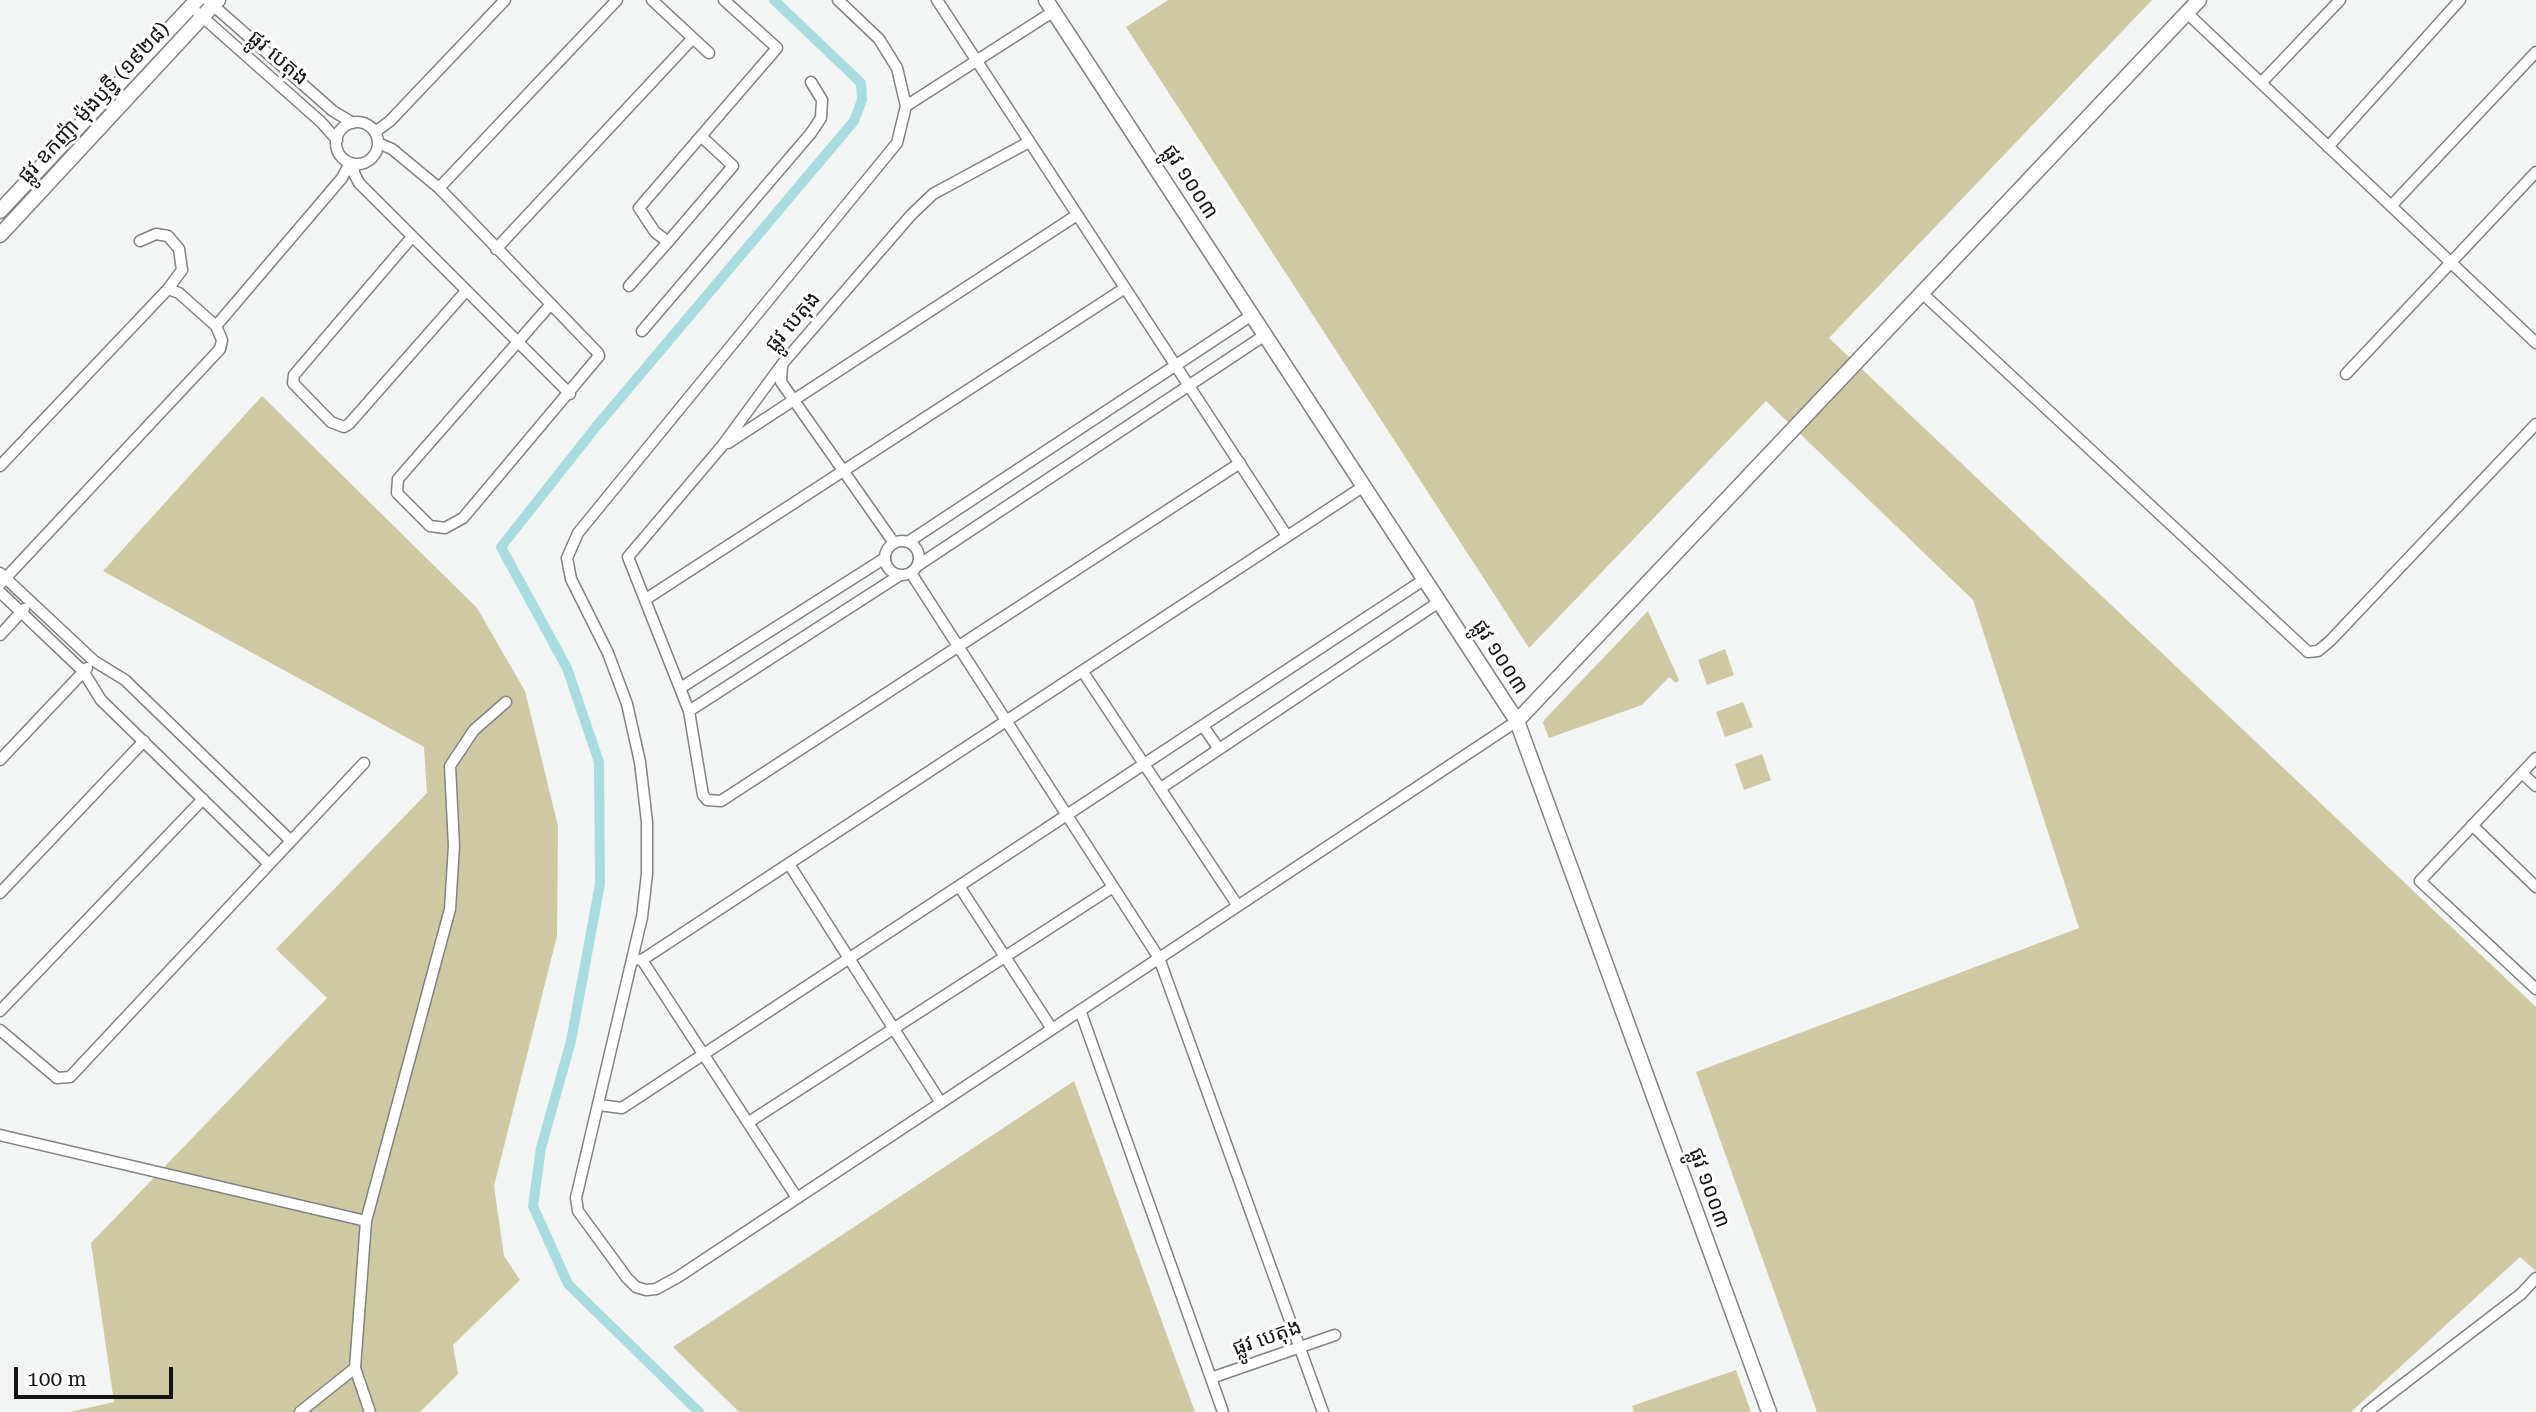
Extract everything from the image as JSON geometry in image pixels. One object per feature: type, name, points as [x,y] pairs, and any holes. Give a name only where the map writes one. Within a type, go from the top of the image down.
[{"type":"main road","points":[[1517,721],[2199,0]]},
{"type":"main road","name":"ផ្លូវ ឧកញ៉ា ម៉ុងឫទ្ធី (១៩២៨)","points":[[0,235],[203,17],[213,2]]},
{"type":"main road","name":"ផ្លូវ ឧកញ៉ា ម៉ុងឫទ្ធី (១៩២៨)","points":[[0,211],[194,3]]},
{"type":"main road","name":"ផ្លូវ ១០០៣","points":[[1050,6],[1517,721],[1769,1412]]},
{"type":"street","points":[[216,326],[352,163],[373,157],[377,137],[390,121],[505,0]]},
{"type":"street","points":[[439,188],[617,0]]},
{"type":"street","points":[[652,0],[709,53]]},
{"type":"street","points":[[668,242],[655,232],[639,208],[777,48],[724,0]]},
{"type":"street","points":[[838,0],[879,39],[890,55],[902,81],[906,106],[901,132],[882,163],[578,533],[567,558],[571,579],[618,677],[640,762],[647,822],[647,874],[637,960],[576,1198],[578,1212],[636,1287],[656,1289],[1517,721]]},
{"type":"street","points":[[937,0],[1287,536]]},
{"type":"street","points":[[2261,83],[2340,0]]},
{"type":"street","points":[[2328,147],[2460,0]]},
{"type":"street","name":"ផ្លូវ បេតុង","points":[[213,2],[333,111],[353,123]]},
{"type":"street","name":"ផ្លូវ បេតុង","points":[[194,3],[203,17],[337,139]]},
{"type":"street","points":[[906,106],[977,61],[1050,6]]},
{"type":"street","points":[[2187,13],[2536,343]]},
{"type":"street","points":[[496,249],[693,38]]},
{"type":"street","points":[[2391,206],[2536,52]]},
{"type":"street","points":[[642,331],[733,228],[811,133],[821,118],[822,100],[811,82]]},
{"type":"street","points":[[551,304],[518,342],[398,478],[397,493],[430,526],[445,528],[458,522],[570,394],[599,356],[551,304],[439,188],[365,124],[353,123],[342,129],[337,139],[339,153],[352,163],[359,184],[466,290],[518,342],[570,394]]},
{"type":"street","points":[[629,286],[733,166],[702,137]]},
{"type":"street","name":"ផ្លូវ បេតុង","points":[[646,599],[628,558],[722,446],[783,363],[933,194],[1029,142]]},
{"type":"street","points":[[2346,374],[2536,172]]},
{"type":"street","points":[[722,446],[796,401],[1077,215]]},
{"type":"street","points":[[0,466],[183,270],[179,249],[168,236],[156,234],[140,241]]},
{"type":"street","points":[[412,237],[294,375],[293,383],[331,422],[344,427],[349,424],[466,290]]},
{"type":"street","points":[[1125,288],[646,599],[690,710],[701,789],[707,800],[721,801],[1240,463]]},
{"type":"street","points":[[168,289],[180,292],[216,326],[222,340],[215,356],[2,578],[94,661],[125,680],[290,840]]},
{"type":"street","points":[[1922,293],[2308,652],[2318,651],[2330,641],[2536,424]]},
{"type":"street","points":[[894,543],[908,542],[1252,315]]},
{"type":"street","points":[[690,710],[909,571],[1265,335]]},
{"type":"street","points":[[783,363],[781,382],[894,543]]},
{"type":"street","points":[[637,960],[789,864],[1364,486]]},
{"type":"street","points":[[908,542],[918,552],[909,571]]},
{"type":"street","points":[[682,687],[885,558],[894,543]]},
{"type":"street","points":[[885,558],[888,568],[909,571],[1159,958],[1322,1412]]},
{"type":"street","points":[[599,1105],[622,1108],[1425,579]]},
{"type":"street","points":[[0,592],[83,671],[102,700],[269,864]]},
{"type":"street","points":[[0,635],[31,602]]},
{"type":"street","points":[[1161,788],[1439,602]]},
{"type":"street","points":[[0,760],[94,661]]},
{"type":"street","points":[[1083,672],[1238,906]]},
{"type":"street","points":[[370,1412],[355,1368],[366,1221],[450,909],[454,846],[450,766],[474,730],[506,702]]},
{"type":"street","points":[[1203,726],[1219,749]]},
{"type":"street","points":[[0,893],[144,741]]},
{"type":"street","points":[[2536,758],[2420,881],[2536,989]]},
{"type":"street","points":[[0,1030],[57,1078],[70,1077],[364,763]]},
{"type":"street","points":[[2522,773],[2536,786]]},
{"type":"street","points":[[0,1011],[203,799]]},
{"type":"street","points":[[2472,825],[2536,887]]},
{"type":"street","points":[[789,864],[940,1103]]},
{"type":"street","points":[[958,886],[1052,1029]]},
{"type":"street","points":[[749,1122],[1113,887]]},
{"type":"street","points":[[637,960],[704,1054],[797,1198]]},
{"type":"street","points":[[1080,1010],[1223,1412]]},
{"type":"street","points":[[0,1135],[366,1221]]},
{"type":"street","points":[[2367,1412],[2521,1294],[2536,1278]]},
{"type":"street","name":"ផ្លូវ បេតុង","points":[[1211,1378],[1335,1335]]},
{"type":"street","points":[[300,1412],[355,1368]]},
{"type":"shaded area","points":[[1168,0],[2152,0],[1829,338],[2536,1007],[2536,1271],[2520,1257],[2351,1412],[1817,1412],[1696,1072],[2079,928],[1973,600],[1766,401],[1529,648],[1126,27]]},
{"type":"shaded area","points":[[262,396],[477,608],[525,691],[558,826],[557,936],[494,1186],[504,1256],[520,1280],[453,1345],[458,1374],[420,1412],[70,1412],[114,1402],[91,1243],[327,998],[276,949],[427,793],[424,747],[103,571]]},
{"type":"shaded area","points":[[1648,611],[1679,680],[1676,683],[1669,677],[1642,705],[1549,738],[1543,723],[1545,719]]},
{"type":"shaded area","points":[[1725,649],[1734,675],[1707,685],[1698,660]]},
{"type":"shaded area","points":[[1743,702],[1753,727],[1725,737],[1716,712]]},
{"type":"shaded area","points":[[1762,754],[1771,780],[1744,790],[1735,764]]},
{"type":"shaded area","points":[[1074,1081],[1195,1412],[739,1412],[673,1347]]},
{"type":"shaded area","points":[[1736,1370],[1751,1412],[1634,1412],[1632,1406]]},
{"type":"waterway","points":[[699,1412],[568,1284],[533,1206],[541,1148],[571,1041],[600,884],[599,762],[567,668],[501,547],[595,428],[854,121],[862,100],[861,83],[774,0]]}]
